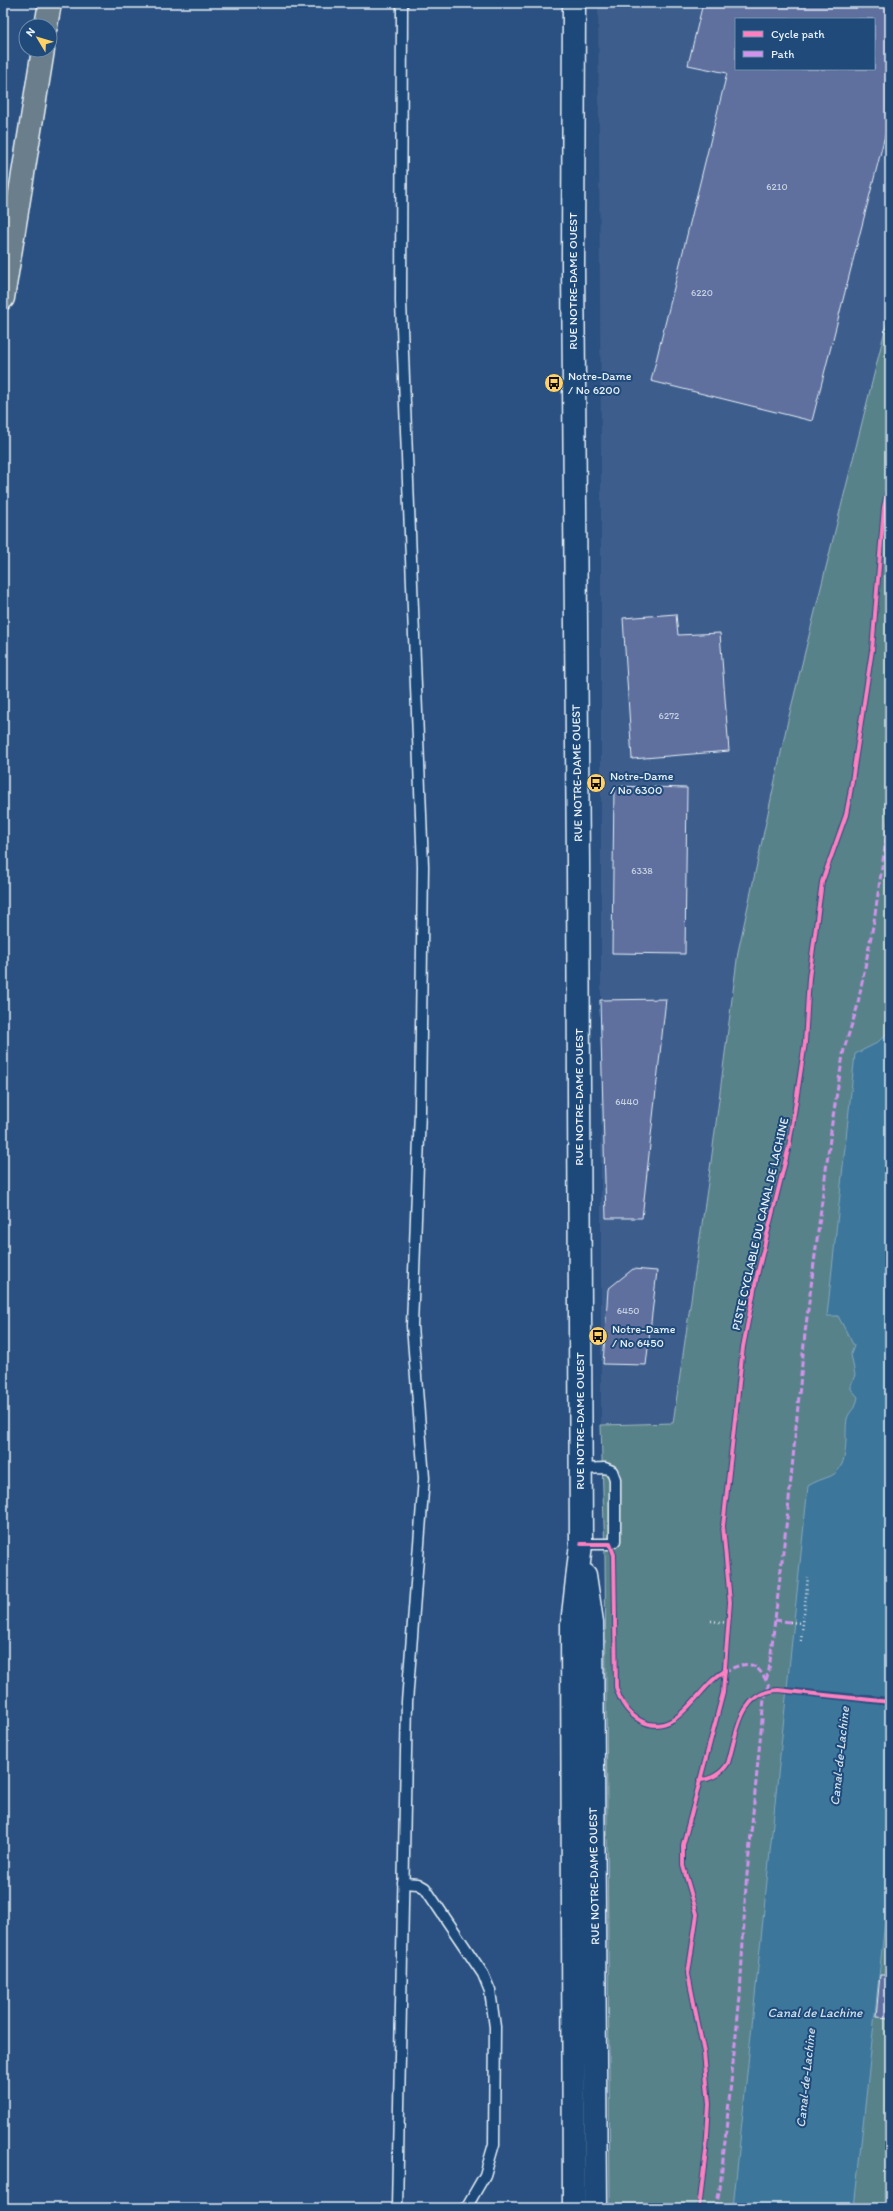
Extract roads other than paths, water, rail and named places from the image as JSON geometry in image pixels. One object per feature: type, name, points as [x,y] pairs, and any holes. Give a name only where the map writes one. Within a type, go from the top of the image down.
[{"type":"highway","points":[[47,18],[50,3]]},
{"type":"highway","points":[[3,298],[42,58]]},
{"type":"main road","name":"RUE NOTRE-DAME OUEST","points":[[574,3],[573,272],[581,1468],[581,1544],[572,1624],[574,2208]]},
{"type":"main road","name":"RUE NOTRE-DAME OUEST","points":[[581,1544],[592,1622],[596,2208]]},
{"type":"lane","points":[[397,2208],[407,1702],[424,1478],[412,1326],[420,1111],[423,866],[401,302],[402,3]]},
{"type":"lane","points":[[581,1468],[605,1468],[612,1471],[615,1479],[617,1532],[615,1541],[610,1544],[581,1544]]},
{"type":"lane","points":[[404,1882],[418,1884],[425,1888],[483,1974],[490,1991],[495,2027],[494,2144],[485,2175],[466,2208]]},
{"type":"water","name":"Canal de Lachine","points":[[890,1022],[890,1875],[854,2208],[733,2208],[808,1486],[831,1476],[842,1465],[845,1449],[847,1419],[856,1404],[858,1397],[851,1389],[855,1375],[851,1354],[854,1346],[838,1316],[827,1316],[855,1054],[877,1043],[886,1034]]},
{"type":"place","name":"Notre-Dame / No 6200","points":[[554,383]]},
{"type":"place","name":"Notre-Dame / No 6300","points":[[596,783]]},
{"type":"place","name":"Notre-Dame / No 6450","points":[[598,1336]]},
{"type":"water label","name":"Canal-de-Lachine","points":[[839,1756]]},
{"type":"water label","name":"Canal-de-Lachine","points":[[805,2078]]}]
